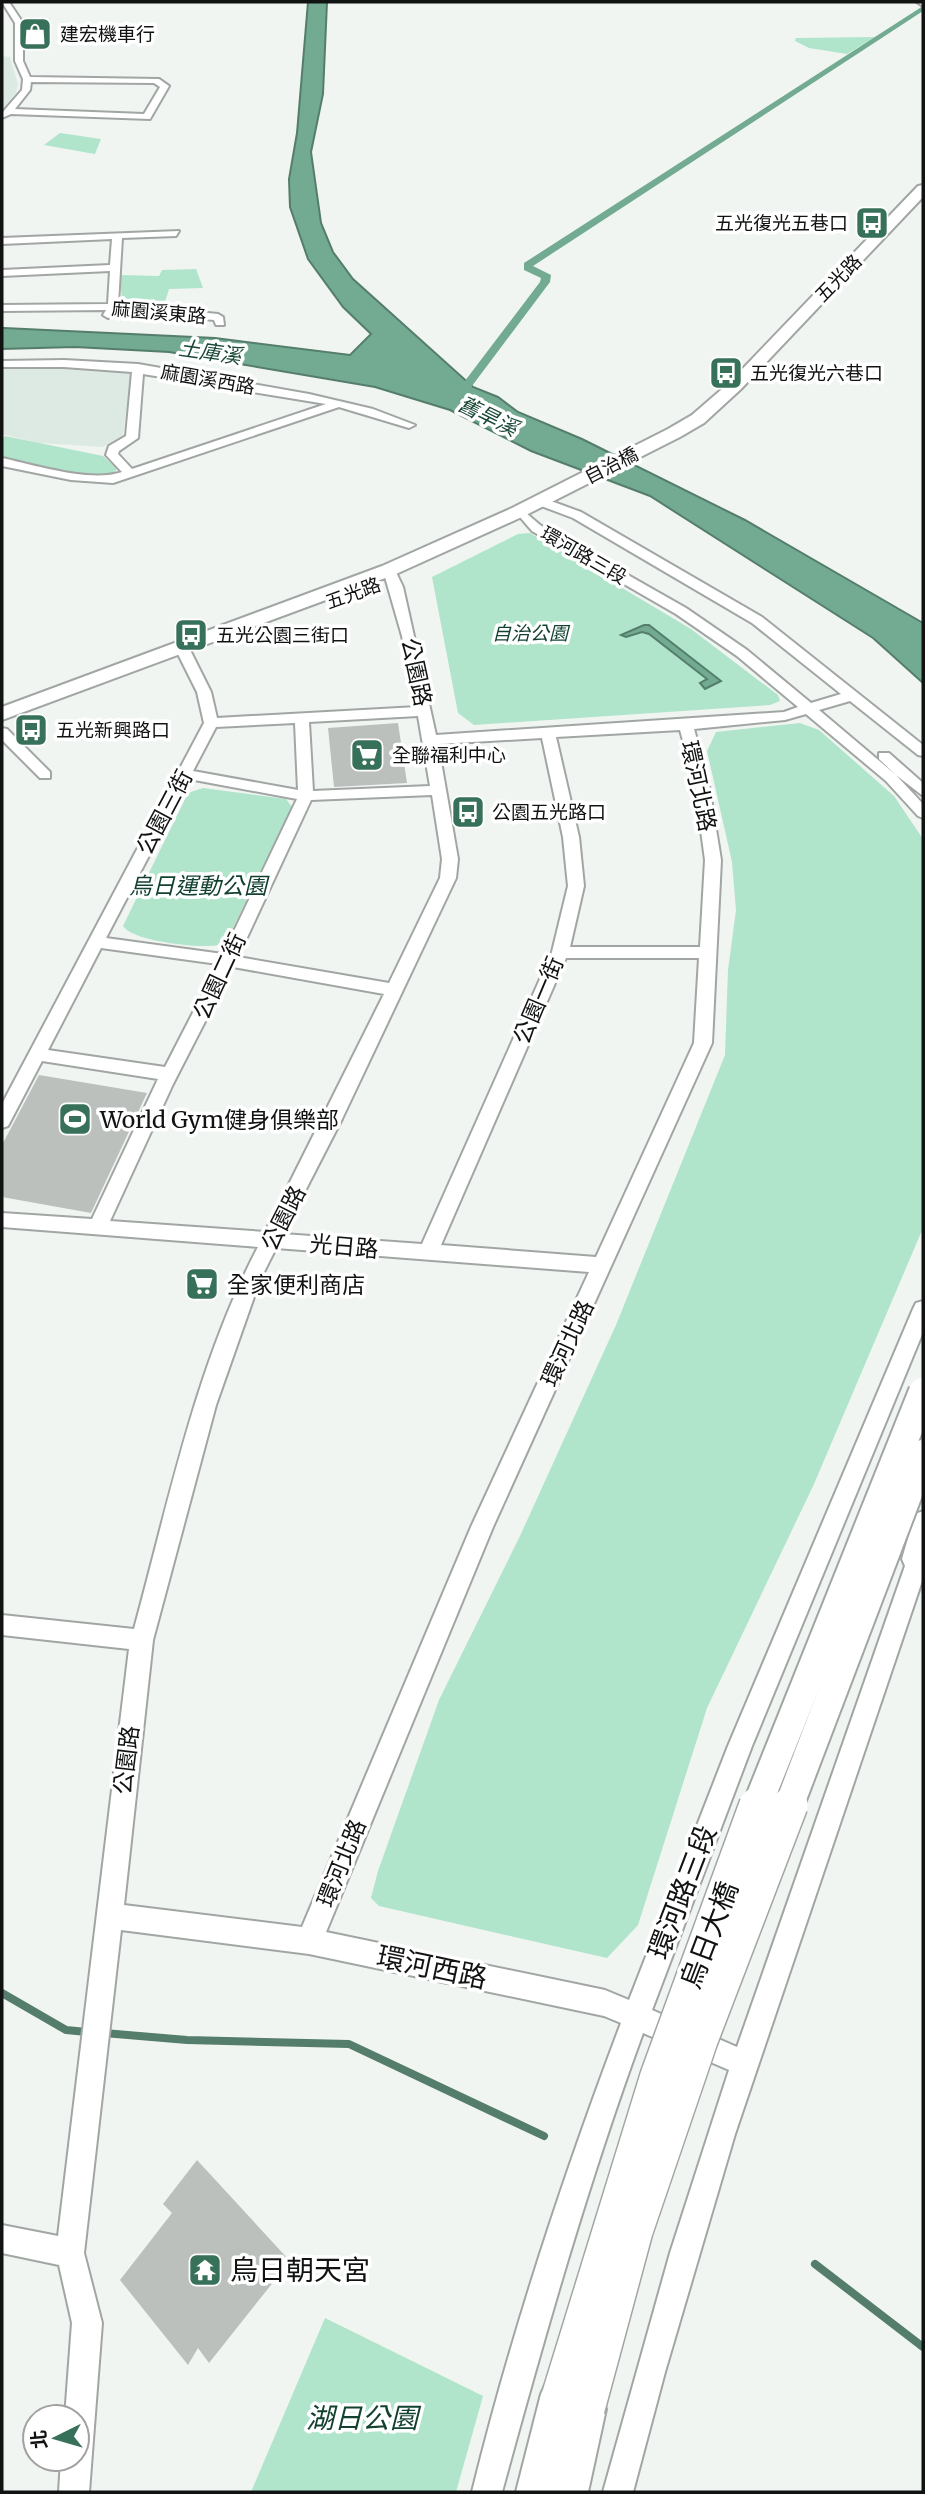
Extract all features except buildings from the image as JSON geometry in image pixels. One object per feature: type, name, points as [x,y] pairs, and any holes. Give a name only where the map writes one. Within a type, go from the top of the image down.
[{"type":"main road","name":"五光路","points":[[658,446],[720,401],[923,189]]},
{"type":"main road","name":"五光路","points":[[658,446],[691,433],[728,406],[923,203]]},
{"type":"main road","name":"自治橋","points":[[573,488],[658,446]]},
{"type":"main road","name":"五光路","points":[[2,721],[392,574],[522,515],[573,488]]},
{"type":"main road","name":"五光路","points":[[2,714],[184,651]]},
{"type":"street","points":[[2,118],[26,90],[27,79],[19,61],[19,23],[5,2]]},
{"type":"street","points":[[10,111],[146,117],[165,86],[163,83],[27,79]]},
{"type":"street","points":[[2,241],[176,233]]},
{"type":"street","points":[[110,311],[117,236]]},
{"type":"street","points":[[2,273],[116,268]]},
{"type":"street","name":"麻園溪東路","points":[[2,308],[110,311],[218,317],[220,323],[110,311],[2,315]]},
{"type":"street","name":"麻園溪西路","points":[[2,364],[46,362],[138,367],[343,402],[409,425]]},
{"type":"street","points":[[130,472],[112,455],[113,449],[132,438],[138,367]]},
{"type":"street","points":[[2,462],[71,476],[113,479],[343,402]]},
{"type":"street","name":"環河路三段","points":[[545,503],[560,517],[745,625],[923,752]]},
{"type":"street","name":"環河路三段","points":[[522,515],[546,523],[725,629],[823,705],[923,791]]},
{"type":"street","name":"環河路三段","points":[[522,515],[536,528],[713,632],[891,778],[923,813]]},
{"type":"street","name":"公園路","points":[[70,2253],[142,1640],[206,1405],[250,1280],[272,1241],[448,878],[450,859],[425,711],[392,574]]},
{"type":"street","points":[[184,651],[204,692],[211,723],[425,711]]},
{"type":"street","points":[[430,740],[686,725],[785,716],[809,711],[847,697]]},
{"type":"street","name":"環河路三段","points":[[847,697],[923,767]]},
{"type":"street","name":"公園二街","points":[[98,1227],[169,1074],[202,1015],[306,796],[302,718]]},
{"type":"street","name":"公園三街","points":[[2,1121],[93,942],[211,723]]},
{"type":"street","name":"環河北路","points":[[309,1941],[482,1527],[703,1043],[713,860],[701,779],[686,725]]},
{"type":"street","points":[[2,732],[45,775]]},
{"type":"street","name":"公園一街","points":[[428,1253],[560,952],[576,886],[571,838],[548,733]]},
{"type":"street","points":[[185,774],[306,796],[438,790]]},
{"type":"street","points":[[93,942],[226,960],[395,990]]},
{"type":"street","points":[[560,952],[708,953]]},
{"type":"street","points":[[37,1054],[169,1074]]},
{"type":"street","name":"光日路","points":[[2,1220],[603,1265]]},
{"type":"street","name":"環河路三段","points":[[487,2492],[516,2376],[569,2204],[635,2015],[689,1869],[923,1309]]},
{"type":"street","name":"烏日大橋","points":[[568,2492],[573,2402],[610,2220],[674,2029],[729,1882],[923,1392]]},
{"type":"street","name":"烏日大橋","points":[[536,2492],[573,2402],[700,2040],[923,1454]]},
{"type":"street","points":[[895,1628],[923,1521]]},
{"type":"street","points":[[618,2492],[681,2254],[743,2063],[923,1547]]},
{"type":"street","points":[[2,1625],[142,1640]]},
{"type":"street","name":"環河西路","points":[[110,1916],[309,1941],[605,2003],[743,2063]]},
{"type":"street","points":[[2,2239],[70,2253],[87,2323],[81,2403]]},
{"type":"street","points":[[74,2492],[75,2473]]},
{"type":"shaded area","points":[[2,56],[10,57],[18,84],[16,93],[2,110]]},
{"type":"shaded area","points":[[38,366],[131,373],[123,435],[103,447],[39,443],[2,434],[2,368]]},
{"type":"green space","points":[[875,37],[847,54],[809,48],[795,41],[796,38]]},
{"type":"green space","points":[[60,133],[101,139],[95,154],[44,145]]},
{"type":"green space","points":[[196,269],[203,288],[169,289],[164,305],[122,302],[120,275],[159,276],[162,270]]},
{"type":"green space","points":[[5,436],[103,456],[117,469],[111,477],[79,475],[2,460],[2,439]]},
{"type":"green space","name":"自治公園","points":[[530,533],[691,629],[778,695],[780,701],[770,705],[474,725],[458,713],[432,577],[518,534]]},
{"type":"green space","points":[[800,723],[819,730],[894,796],[923,839],[923,1228],[814,1484],[707,1708],[638,1925],[607,1958],[379,1906],[371,1898],[378,1871],[439,1700],[520,1536],[616,1325],[725,1055],[728,970],[736,910],[732,862],[707,751],[716,732]]},
{"type":"green space","name":"烏日運動公園","points":[[203,788],[286,799],[292,807],[225,944],[202,946],[171,943],[129,932],[123,926],[188,793]]},
{"type":"green space","name":"湖日公園","points":[[325,2318],[483,2396],[456,2492],[251,2492]]},
{"type":"water","points":[[308,2],[327,2],[323,94],[311,152],[321,223],[333,252],[353,279],[473,387],[498,397],[518,412],[582,439],[745,520],[923,623],[923,683],[873,638],[650,496],[531,451],[450,410],[375,387],[169,352],[75,347],[2,349],[2,328],[215,338],[350,355],[371,334],[343,307],[308,259],[290,207],[289,179],[297,133]]},
{"type":"water","points":[[649,625],[721,681],[705,689],[700,683],[707,679],[649,634],[642,632],[626,637],[621,635]]},
{"type":"waterway","name":"舊旱溪","points":[[456,400],[545,282],[547,277],[528,268],[528,265],[923,8]]},
{"type":"waterway","points":[[2,1993],[66,2030],[87,2032]]},
{"type":"waterway","points":[[104,2033],[187,2040],[349,2044],[544,2136]]},
{"type":"waterway","points":[[815,2264],[923,2347]]},
{"type":"place","name":"建宏機車行","points":[[35,34]]},
{"type":"place","name":"五光復光五巷口","points":[[872,223]]},
{"type":"place","name":"五光復光六巷口","points":[[726,373]]},
{"type":"place","name":"五光公園三街口","points":[[191,635]]},
{"type":"place","name":"五光新興路口","points":[[31,730]]},
{"type":"place","name":"全聯福利中心","points":[[367,755]]},
{"type":"place","name":"公園五光路口","points":[[468,812]]},
{"type":"place","name":"World Gym健身俱樂部","points":[[75,1119]]},
{"type":"place","name":"全家便利商店","points":[[202,1284]]},
{"type":"place","name":"烏日朝天宮","points":[[205,2270]]},
{"type":"water label","name":"土庫溪","points":[[210,352]]}]
